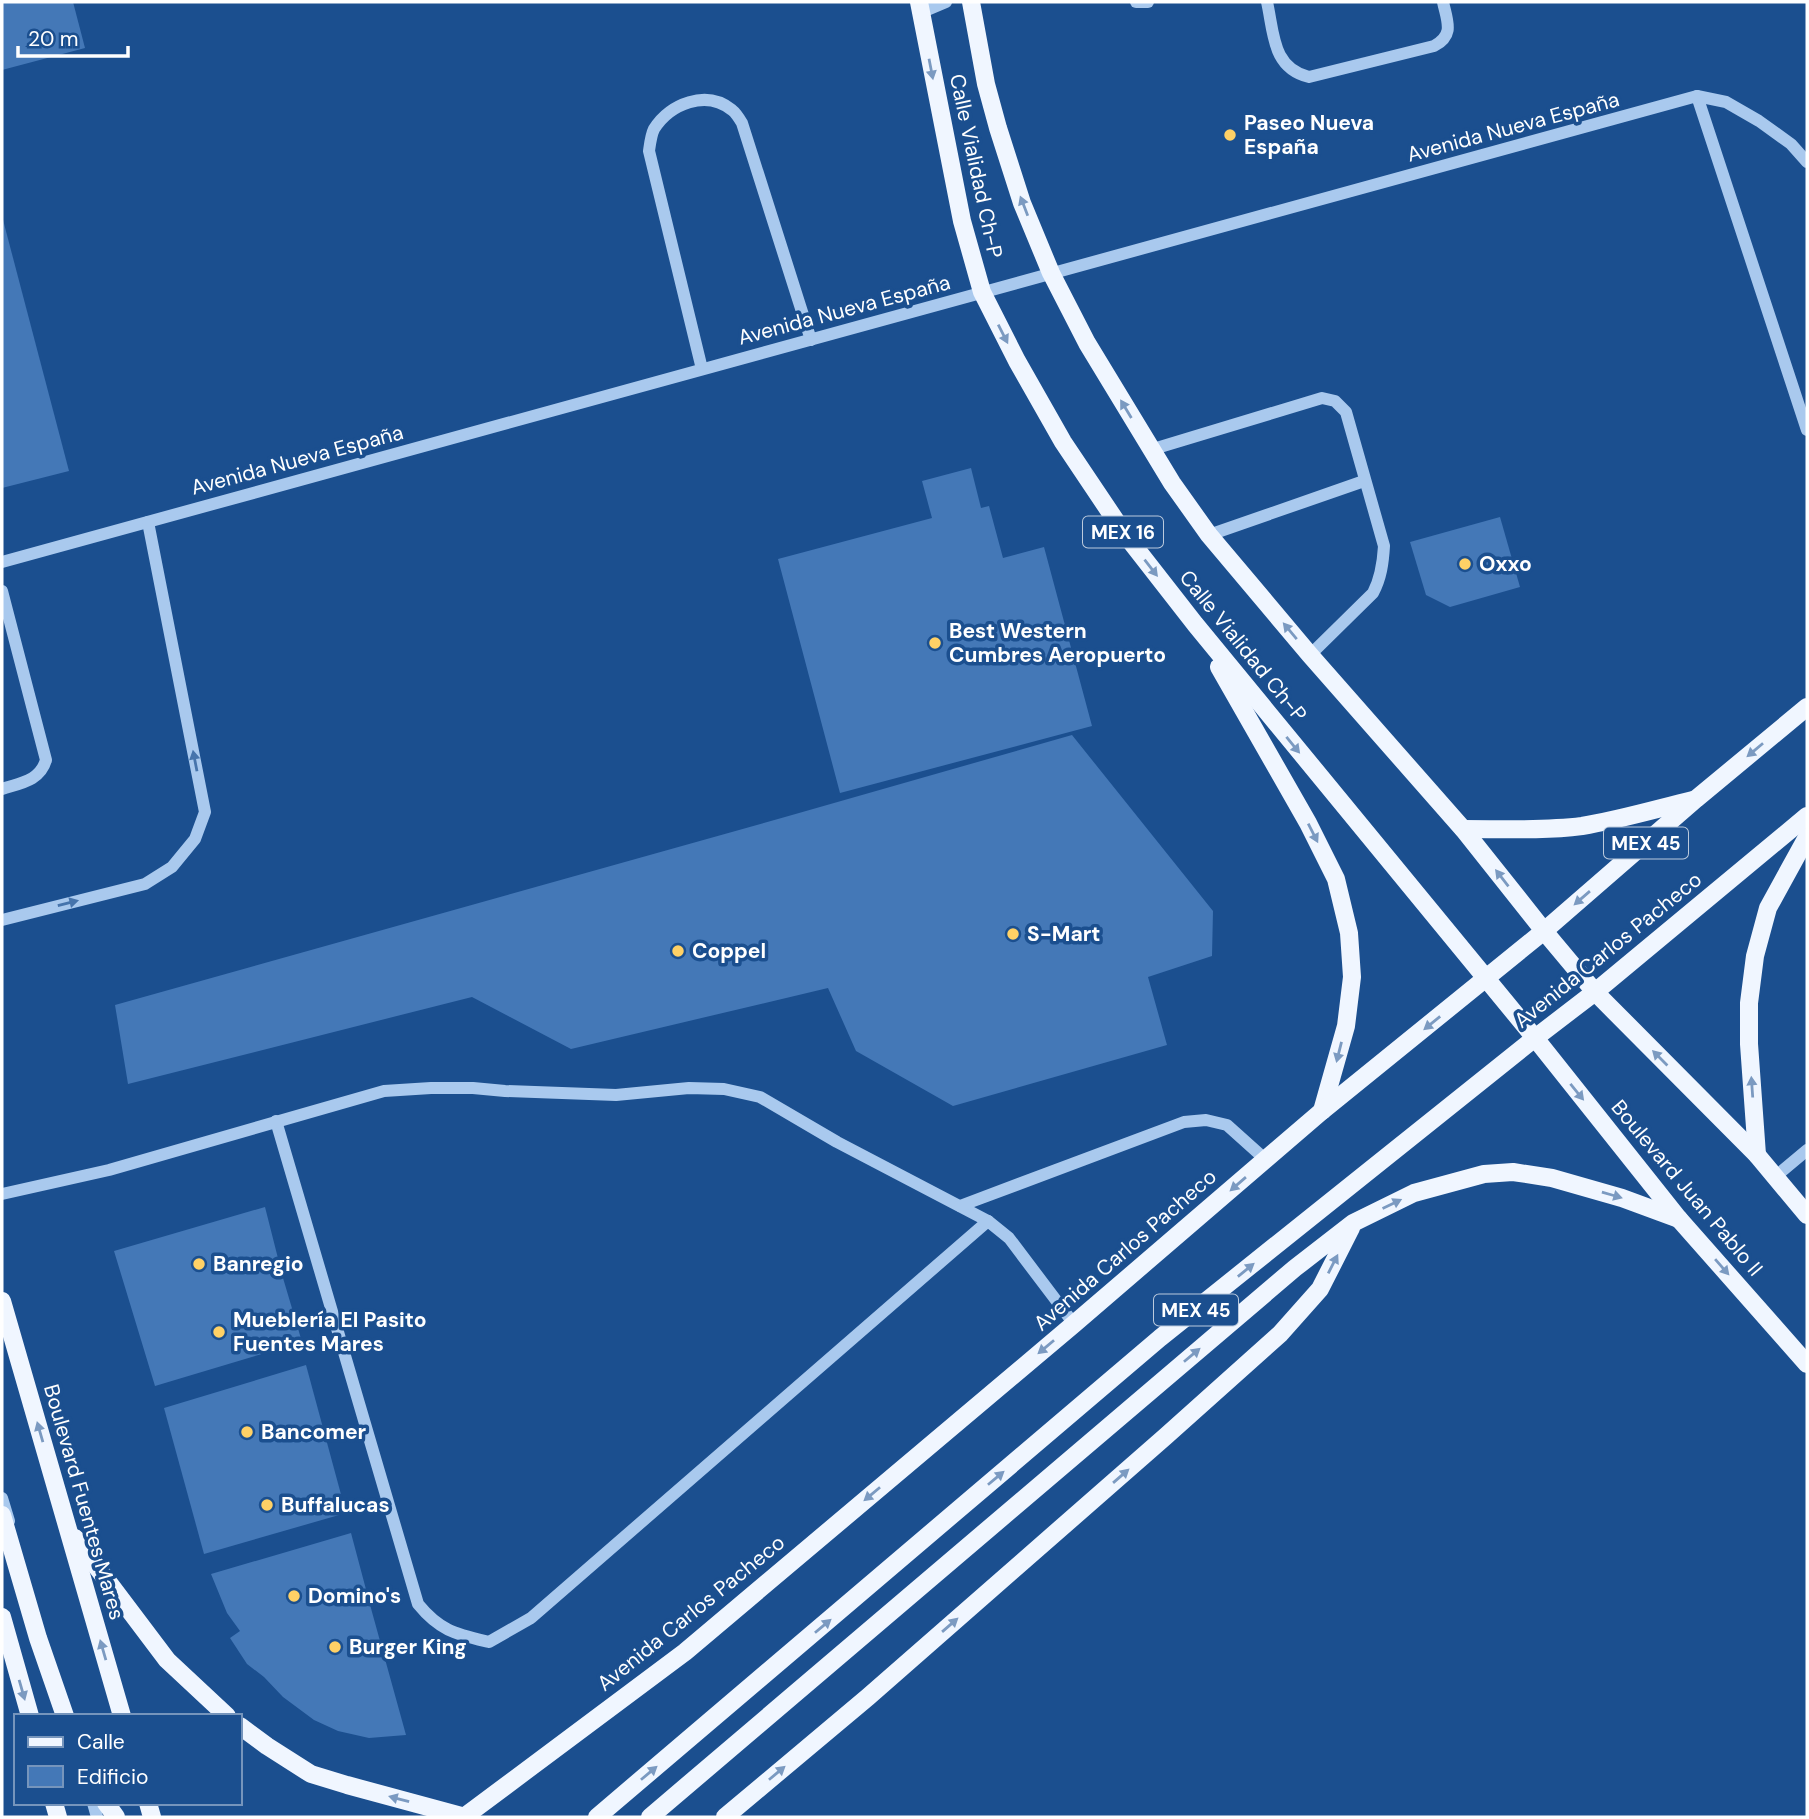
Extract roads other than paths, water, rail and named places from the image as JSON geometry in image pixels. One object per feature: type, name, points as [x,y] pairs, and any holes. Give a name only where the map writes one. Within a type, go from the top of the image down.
[{"type":"main road","name":"Calle Vialidad Ch-P","points":[[971,2],[986,84],[1022,204],[1051,273],[1087,343],[1150,450],[1209,535],[1463,829],[1595,992]]},
{"type":"main road","name":"Calle Vialidad Ch-P","points":[[920,8],[962,221],[982,292],[1063,442],[1124,533],[1195,624],[1535,1038]]},
{"type":"main road","points":[[1195,624],[1308,823],[1336,879],[1349,933],[1352,976],[1346,1026],[1322,1111]]},
{"type":"main road","name":"Avenida Carlos Pacheco","points":[[464,1817],[684,1651],[1074,1324],[1322,1111],[1544,931],[1807,707]]},
{"type":"main road","points":[[1463,829],[1581,826],[1696,799]]},
{"type":"main road","name":"Avenida Carlos Pacheco","points":[[597,1817],[1160,1338],[1595,992],[1807,816]]},
{"type":"main road","points":[[1757,1156],[1749,1030],[1749,1003],[1755,956],[1768,908],[1807,836]]},
{"type":"main road","points":[[1595,992],[1757,1156],[1807,1214]]},
{"type":"main road","name":"Boulevard Juan Pablo II","points":[[1535,1038],[1679,1219],[1807,1364]]},
{"type":"main road","points":[[650,1817],[1295,1268],[1353,1223],[1413,1193],[1484,1174],[1513,1172],[1552,1178],[1622,1198],[1679,1219]]},
{"type":"main road","points":[[725,1817],[868,1697],[1280,1334],[1320,1289],[1353,1223]]},
{"type":"main road","name":"Boulevard Fuentes Mares","points":[[2,1301],[121,1714]]},
{"type":"main road","points":[[2,1515],[38,1638],[65,1714]]},
{"type":"main road","points":[[68,1528],[167,1660],[224,1714]]},
{"type":"main road","points":[[2,1616],[29,1714]]},
{"type":"main road","points":[[242,1727],[311,1773],[464,1817]]},
{"type":"street","points":[[920,8],[946,2]]},
{"type":"street","points":[[1136,2],[1148,2]]},
{"type":"street","points":[[1267,2],[1279,56],[1286,66],[1297,74],[1308,77],[1434,46],[1441,42],[1449,27],[1443,2]]},
{"type":"street","points":[[1807,162],[1791,144],[1759,121],[1726,102],[1697,96],[1807,430]]},
{"type":"street","name":"Avenida Nueva España","points":[[2,562],[1697,96]]},
{"type":"street","points":[[702,369],[649,151],[653,131],[667,112],[690,101],[719,102],[733,110],[742,122],[811,340]]},
{"type":"street","points":[[1150,450],[1322,398],[1335,401],[1346,412],[1384,545],[1383,564],[1373,593],[1310,655]]},
{"type":"street","points":[[1209,535],[1364,481]]},
{"type":"street","points":[[2,920],[145,884],[172,867],[195,839],[205,811],[148,522]]},
{"type":"street","points":[[2,591],[46,760],[44,769],[32,779],[2,789]]},
{"type":"street","points":[[2,1194],[109,1170],[384,1091],[473,1088],[616,1095],[690,1088],[724,1088],[760,1097],[836,1142],[988,1221],[1009,1238],[1074,1324]]},
{"type":"street","points":[[960,1206],[1184,1122],[1206,1120],[1227,1125],[1266,1160]]},
{"type":"street","points":[[276,1121],[418,1604],[428,1616],[452,1633],[489,1642],[531,1618],[988,1221]]},
{"type":"street","points":[[1775,1177],[1807,1150]]},
{"type":"street","points":[[2,1498],[65,1714]]},
{"type":"place","name":"Paseo Nueva España","points":[[1230,135]]},
{"type":"place","name":"Oxxo","points":[[1465,564]]},
{"type":"place","name":"Best Western Cumbres Aeropuerto","points":[[935,643]]},
{"type":"place","name":"S-Mart","points":[[1013,934]]},
{"type":"place","name":"Coppel","points":[[678,951]]},
{"type":"place","name":"Banregio","points":[[199,1264]]},
{"type":"place","name":"Mueblería El Pasito Fuentes Mares","points":[[219,1332]]},
{"type":"place","name":"Bancomer","points":[[247,1432]]},
{"type":"place","name":"Buffalucas","points":[[267,1505]]},
{"type":"place","name":"Domino's","points":[[294,1596]]},
{"type":"place","name":"Burger King","points":[[335,1647]]}]
